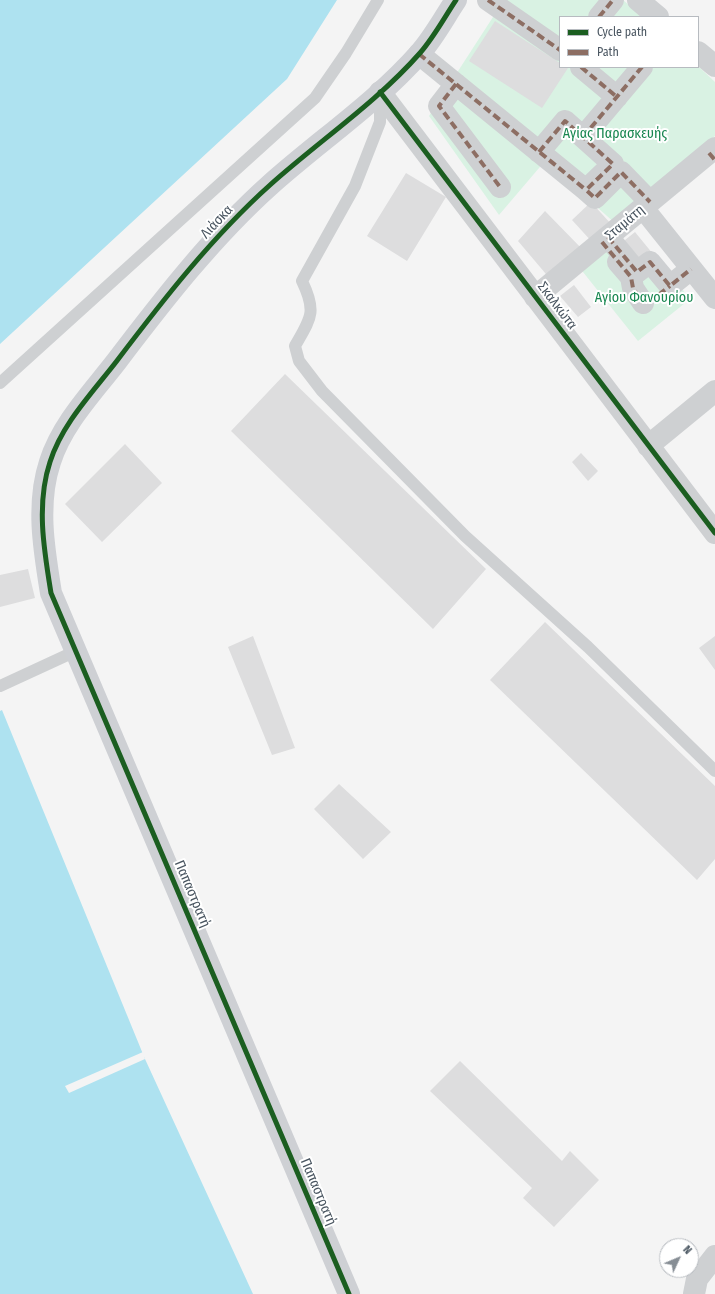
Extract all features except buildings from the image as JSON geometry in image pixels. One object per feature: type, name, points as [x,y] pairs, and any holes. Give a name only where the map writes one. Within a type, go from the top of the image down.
[{"type":"street","name":"Λιάσκα","points":[[43,496],[49,462],[70,422],[128,346],[199,259],[269,186],[380,92],[419,54],[456,0]]},
{"type":"street","points":[[488,0],[559,49]]},
{"type":"street","points":[[600,16],[613,0]]},
{"type":"street","points":[[638,0],[657,16]]},
{"type":"street","points":[[699,53],[715,66]]},
{"type":"street","points":[[419,54],[595,198],[621,172],[691,269],[715,298]]},
{"type":"street","points":[[582,68],[617,97]]},
{"type":"street","points":[[583,137],[641,68]]},
{"type":"street","points":[[456,84],[439,106],[500,187]]},
{"type":"street","name":"Σκαλκώτα","points":[[380,92],[715,533]]},
{"type":"street","points":[[539,152],[565,121],[613,164],[586,190]]},
{"type":"street","name":"Σταμάτη","points":[[535,297],[646,205],[713,154]]},
{"type":"street","points":[[605,239],[631,277],[633,288],[646,302],[670,286],[691,269]]},
{"type":"street","points":[[605,239],[637,272],[650,262],[670,286]]},
{"type":"street","points":[[648,446],[715,391]]},
{"type":"street","name":"Παπαστρατή","points":[[43,496],[42,542],[51,593],[349,1294]]},
{"type":"street","points":[[694,1294],[697,1279],[715,1256]]},
{"type":"lane","points":[[0,383],[315,98],[346,53],[378,0]]},
{"type":"lane","points":[[380,92],[380,122],[355,186],[302,281],[310,298],[312,314],[295,346],[299,361],[322,391],[465,536],[588,647],[715,771]]},
{"type":"lane","points":[[0,686],[76,651]]},
{"type":"green space","name":"Αγίας Παρασκευής","points":[[504,0],[623,0],[642,16],[559,16],[559,68],[699,67],[715,82],[715,136],[616,224],[545,161],[499,215],[429,116]]},
{"type":"green space","name":"Αγίου Φανουρίου","points":[[614,240],[655,255],[690,299],[638,341],[579,267]]},
{"type":"water","points":[[0,0],[337,0],[287,79],[0,344]]},
{"type":"water","points":[[2,710],[145,1059],[253,1294],[0,1294],[0,711]]},
{"type":"pier","points":[[143,1052],[145,1059],[69,1093],[65,1086]]},
{"type":"marked path","points":[[488,0],[559,49]]},
{"type":"marked path","points":[[600,16],[613,0]]},
{"type":"marked path","points":[[419,54],[586,190]]},
{"type":"marked path","points":[[582,68],[617,97]]},
{"type":"marked path","points":[[583,137],[641,68]]},
{"type":"marked path","points":[[456,84],[439,106],[500,187]]},
{"type":"marked path","points":[[539,152],[565,121],[613,164],[586,190],[595,198],[621,172],[650,202]]},
{"type":"marked path","points":[[709,153],[715,160]]},
{"type":"marked path","points":[[608,237],[637,272],[650,262],[670,286],[691,269]]},
{"type":"marked path","points":[[602,242],[631,277],[633,288],[643,303]]},
{"type":"marked path","points":[[649,302],[670,286]]},
{"type":"cycle path","points":[[349,1294],[51,593],[44,544],[42,511],[43,494],[50,462],[55,448],[78,409],[189,270],[228,226],[270,185],[385,89],[403,71],[430,40],[456,0]]},
{"type":"cycle path","points":[[380,92],[715,533]]}]
